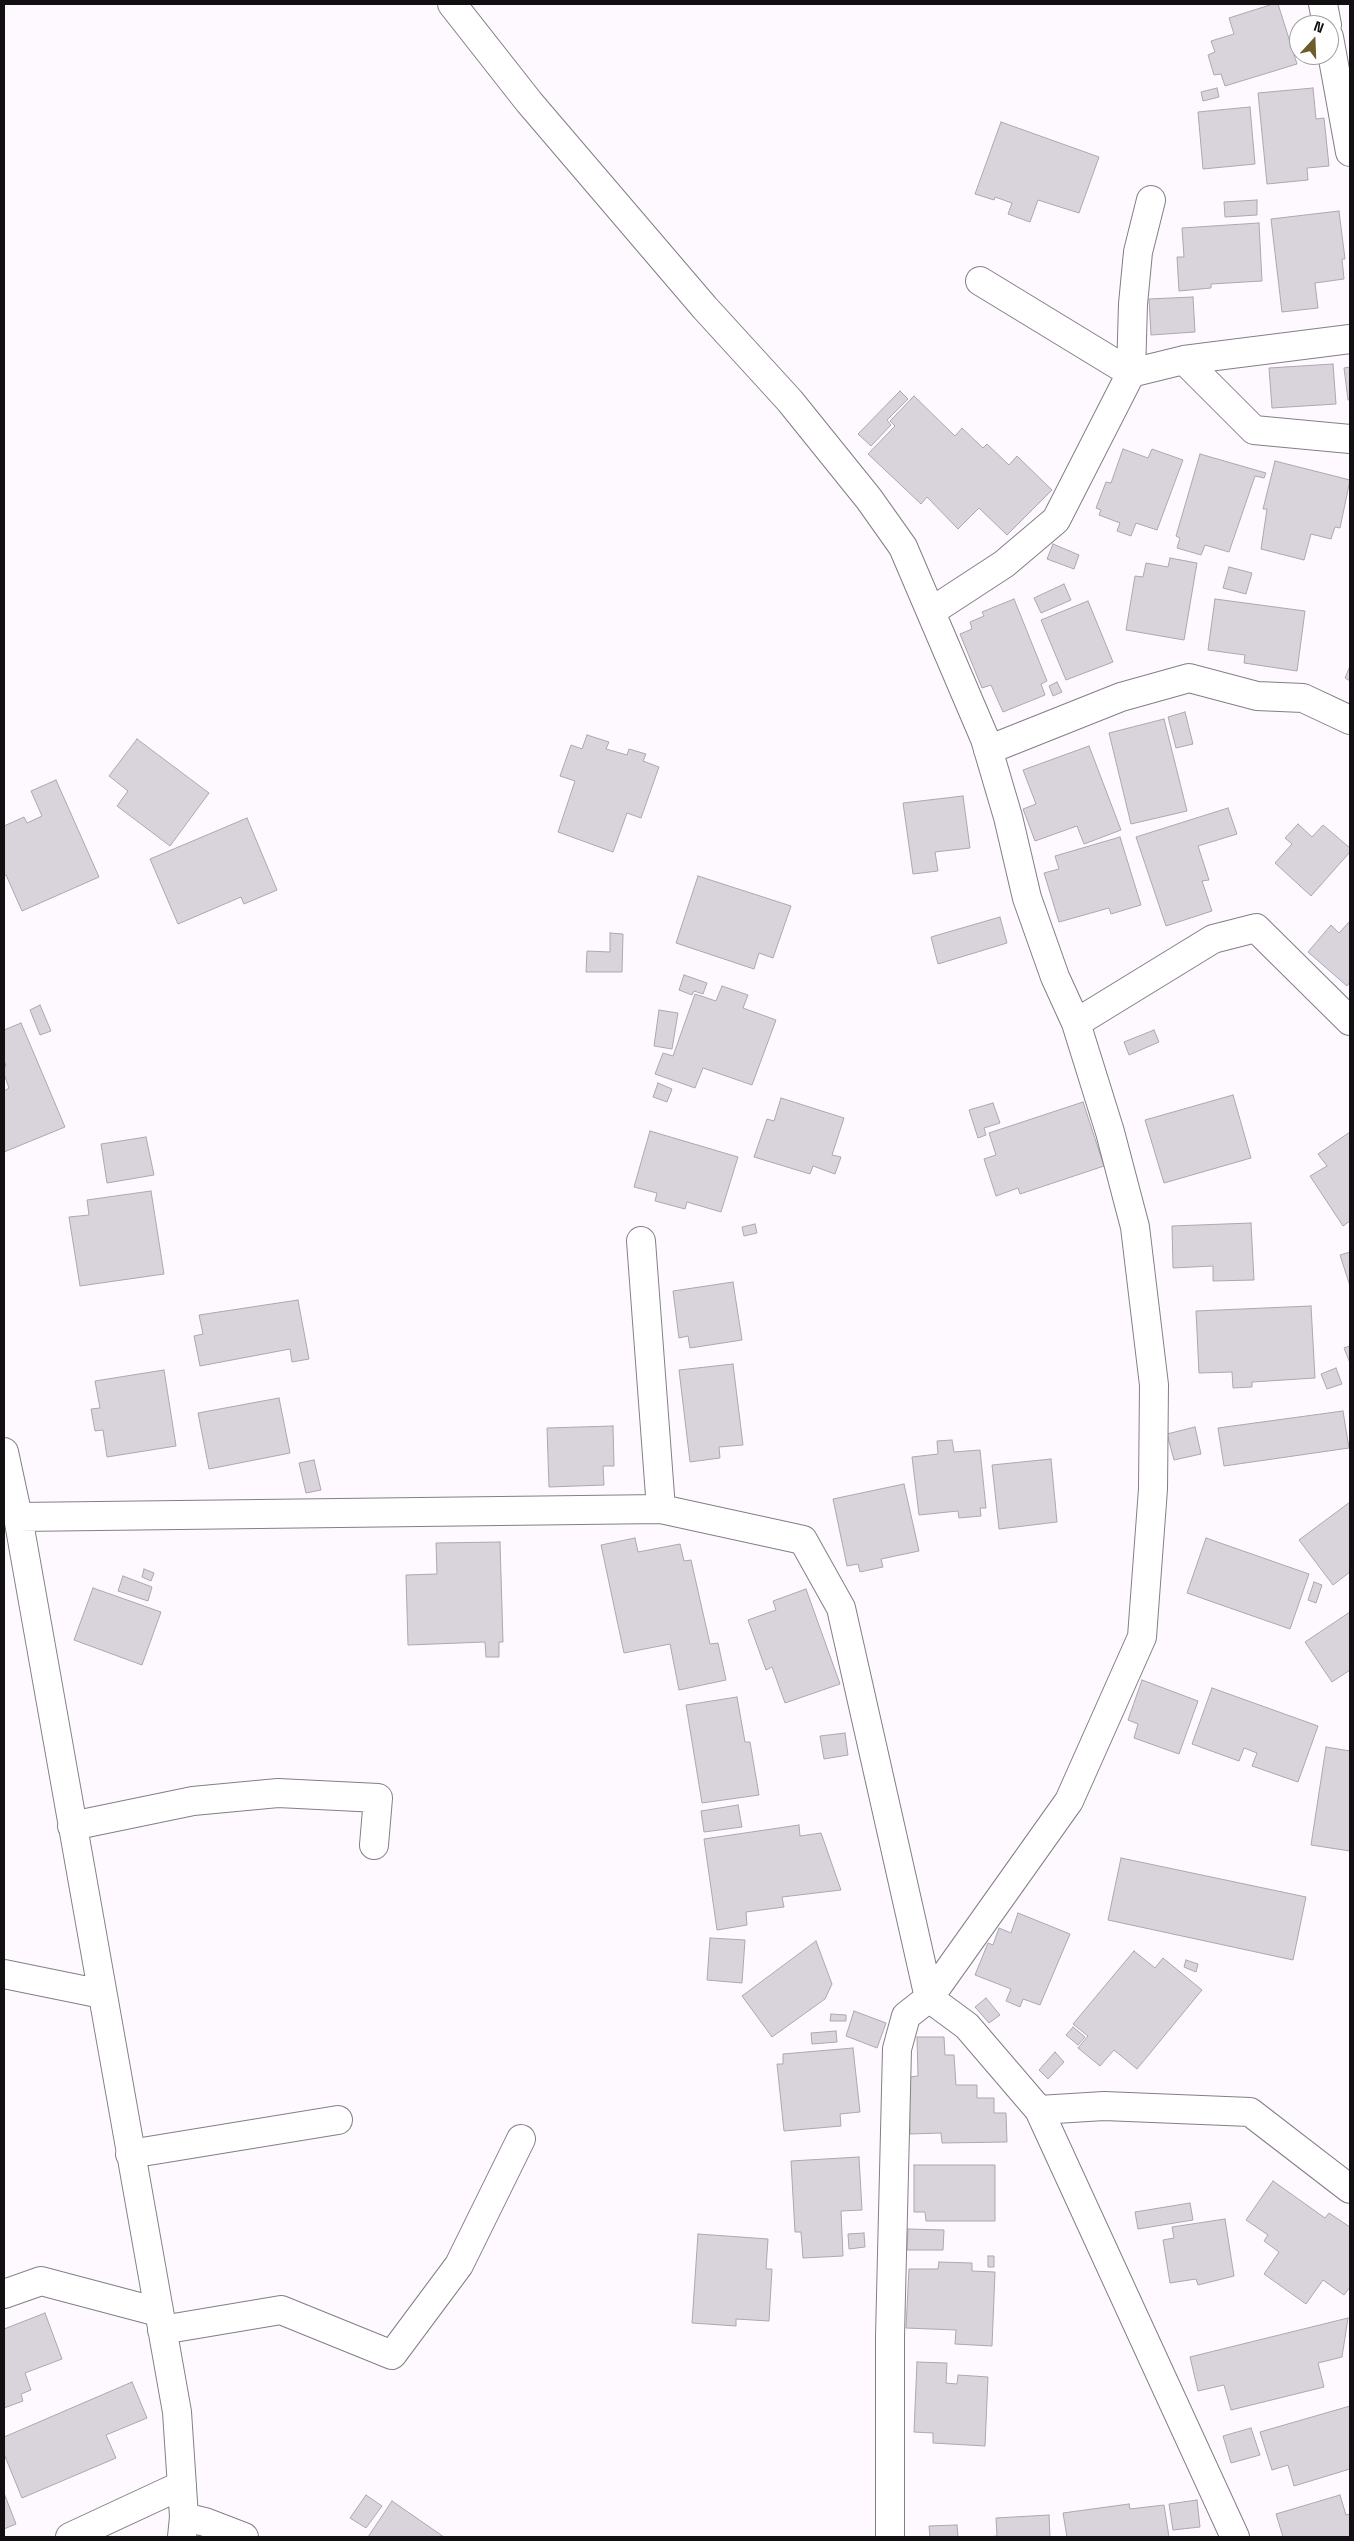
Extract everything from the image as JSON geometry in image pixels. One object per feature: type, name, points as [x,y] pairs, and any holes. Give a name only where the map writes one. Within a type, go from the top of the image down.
[{"type":"street","points":[[452,4],[529,102],[705,308],[790,401],[869,499],[903,547],[932,611],[988,750],[1008,817],[1028,898],[1055,977],[1076,1023],[1110,1132],[1134,1227],[1154,1385],[1153,1489],[1142,1637],[1069,1801],[929,1998],[906,2016],[897,2049],[890,2336],[890,2537]]},
{"type":"street","points":[[1334,65],[1350,152]]},
{"type":"street","points":[[932,611],[1004,564],[1056,520],[1131,373],[1133,304],[1138,252],[1151,200]]},
{"type":"street","points":[[980,282],[1131,373],[1184,360],[1350,339]]},
{"type":"street","points":[[1184,360],[1254,430],[1350,439]]},
{"type":"street","points":[[988,750],[1121,697],[1189,678],[1257,696],[1303,698],[1350,720]]},
{"type":"street","points":[[1076,1023],[1213,940],[1256,928],[1350,1021]]},
{"type":"street","points":[[641,1241],[660,1509]]},
{"type":"street","points":[[4,1452],[18,1517],[177,2412],[183,2527],[206,2522],[244,2537]]},
{"type":"street","points":[[18,1517],[660,1509],[803,1540],[841,1608],[929,1998],[968,2026],[1038,2110],[1235,2537]]},
{"type":"street","points":[[72,1826],[193,1801],[278,1793],[378,1798],[374,1845]]},
{"type":"street","points":[[4,1974],[102,1994]]},
{"type":"street","points":[[1038,2110],[1104,2106],[1250,2112],[1350,2189]]},
{"type":"street","points":[[130,2154],[338,2120]]},
{"type":"street","points":[[4,2294],[41,2281],[160,2321],[281,2310],[392,2354],[459,2265],[521,2139]]},
{"type":"street","points":[[70,2537],[182,2485]]},
{"type":"building","points":[[1278,4],[1289,39],[1289,65],[1294,65],[1225,86],[1221,74],[1214,75],[1208,55],[1215,52],[1211,41],[1234,34],[1229,18]]},
{"type":"building","points":[[1217,88],[1219,97],[1203,101],[1201,92]]},
{"type":"building","points":[[1313,88],[1316,119],[1324,118],[1329,166],[1307,168],[1308,180],[1267,184],[1258,93]]},
{"type":"building","points":[[1250,107],[1255,164],[1203,169],[1198,112]]},
{"type":"building","points":[[1001,122],[1099,157],[1079,213],[1038,200],[1030,222],[1008,214],[1012,203],[995,197],[994,200],[975,194]]},
{"type":"building","points":[[1257,200],[1257,215],[1225,217],[1224,202]]},
{"type":"building","points":[[1339,211],[1345,259],[1342,259],[1344,279],[1315,283],[1318,308],[1282,312],[1271,219]]},
{"type":"building","points":[[1259,223],[1262,281],[1211,284],[1211,288],[1179,291],[1177,257],[1184,257],[1182,228]]},
{"type":"building","points":[[1193,297],[1195,332],[1151,335],[1149,299]]},
{"type":"building","points":[[1333,364],[1336,404],[1272,408],[1269,368]]},
{"type":"building","points":[[1350,367],[1350,400],[1348,400],[1344,368]]},
{"type":"building","points":[[900,391],[908,399],[887,420],[891,425],[871,446],[858,434]]},
{"type":"building","points":[[914,396],[955,436],[962,428],[983,448],[987,444],[1009,465],[1017,456],[1052,490],[1007,535],[979,508],[958,529],[927,497],[921,504],[868,454],[895,426],[890,421]]},
{"type":"building","points":[[1123,449],[1148,458],[1152,449],[1183,460],[1157,530],[1136,523],[1131,536],[1117,531],[1120,523],[1099,515],[1101,510],[1096,508],[1106,482],[1111,483]]},
{"type":"building","points":[[1200,454],[1266,473],[1264,478],[1255,476],[1229,552],[1205,545],[1201,555],[1177,548],[1180,538],[1176,536]]},
{"type":"building","points":[[1275,461],[1350,480],[1340,528],[1335,527],[1331,539],[1311,534],[1304,560],[1261,549],[1267,509],[1263,509]]},
{"type":"building","points":[[1053,544],[1079,555],[1074,569],[1047,559]]},
{"type":"building","points":[[1170,558],[1197,563],[1184,640],[1126,630],[1135,576],[1143,577],[1146,563],[1168,567]]},
{"type":"building","points":[[1229,567],[1252,573],[1246,594],[1223,588]]},
{"type":"building","points":[[1064,584],[1071,600],[1041,613],[1034,598]]},
{"type":"building","points":[[1014,599],[1047,681],[1041,684],[1045,695],[1003,712],[991,685],[982,688],[960,634],[972,629],[970,622],[984,616],[982,612]]},
{"type":"building","points":[[1215,599],[1305,611],[1297,671],[1244,663],[1245,655],[1208,650]]},
{"type":"building","points":[[1088,601],[1113,662],[1066,680],[1041,620]]},
{"type":"building","points":[[1350,666],[1350,681],[1345,678]]},
{"type":"building","points":[[1057,682],[1062,692],[1053,696],[1049,686]]},
{"type":"building","points":[[1185,712],[1193,744],[1176,748],[1168,717]]},
{"type":"building","points":[[1164,719],[1187,811],[1131,824],[1109,733]]},
{"type":"building","points":[[587,735],[609,742],[606,749],[627,755],[629,749],[646,754],[643,761],[659,767],[641,818],[627,813],[613,852],[558,832],[575,781],[560,776],[571,745],[582,749]]},
{"type":"building","points":[[137,739],[209,793],[170,846],[117,806],[128,791],[109,776]]},
{"type":"building","points":[[1089,746],[1121,830],[1084,844],[1077,826],[1035,841],[1023,809],[1036,804],[1023,770]]},
{"type":"building","points":[[56,780],[99,877],[22,911],[6,875],[4,876],[4,826],[24,817],[27,823],[42,816],[31,791]]},
{"type":"building","points":[[963,796],[970,848],[935,852],[938,871],[913,874],[903,803]]},
{"type":"building","points":[[1228,808],[1237,834],[1198,846],[1209,880],[1202,881],[1212,911],[1166,926],[1136,837]]},
{"type":"building","points":[[247,818],[277,890],[244,904],[241,897],[178,924],[150,859]]},
{"type":"building","points":[[1298,824],[1312,837],[1323,825],[1350,848],[1350,852],[1311,896],[1275,863],[1292,844],[1285,838]]},
{"type":"building","points":[[1120,837],[1141,905],[1111,914],[1109,908],[1059,922],[1044,873],[1059,869],[1055,856]]},
{"type":"building","points":[[698,876],[791,906],[773,958],[759,953],[754,969],[676,943]]},
{"type":"building","points":[[1000,917],[1007,943],[938,964],[931,937]]},
{"type":"building","points":[[1350,921],[1350,982],[1347,986],[1308,952],[1331,925],[1339,933]]},
{"type":"building","points":[[610,933],[623,934],[622,972],[586,972],[587,951],[610,952]]},
{"type":"building","points":[[684,975],[707,983],[703,994],[694,991],[692,995],[679,990]]},
{"type":"building","points":[[722,986],[748,995],[743,1008],[776,1020],[752,1085],[703,1068],[695,1088],[655,1074],[663,1053],[673,1056],[695,994],[716,1001]]},
{"type":"building","points":[[40,1005],[51,1031],[40,1035],[30,1010]]},
{"type":"building","points":[[659,1010],[678,1013],[672,1049],[654,1046]]},
{"type":"building","points":[[21,1023],[65,1127],[4,1152],[4,1091],[9,1088],[4,1074],[4,1067],[6,1066],[4,1060],[4,1030]]},
{"type":"building","points":[[1154,1030],[1159,1042],[1129,1055],[1124,1042]]},
{"type":"building","points":[[658,1083],[672,1089],[667,1102],[653,1097]]},
{"type":"building","points":[[1233,1095],[1251,1158],[1164,1183],[1145,1120]]},
{"type":"building","points":[[781,1098],[844,1118],[832,1155],[841,1157],[835,1174],[813,1166],[810,1174],[754,1157],[767,1119],[774,1121]]},
{"type":"building","points":[[1083,1102],[1104,1166],[1020,1194],[1018,1188],[996,1196],[984,1159],[996,1155],[989,1133]]},
{"type":"building","points":[[993,1103],[1000,1123],[984,1128],[986,1135],[978,1138],[969,1110]]},
{"type":"building","points":[[650,1131],[738,1157],[721,1212],[687,1202],[685,1209],[655,1201],[657,1193],[634,1187]]},
{"type":"building","points":[[1350,1132],[1350,1221],[1343,1226],[1310,1176],[1327,1166],[1318,1154]]},
{"type":"building","points":[[146,1137],[154,1175],[107,1183],[101,1144]]},
{"type":"building","points":[[151,1191],[164,1274],[80,1286],[69,1217],[89,1215],[87,1200]]},
{"type":"building","points":[[1251,1223],[1254,1280],[1213,1281],[1213,1266],[1173,1268],[1172,1226]]},
{"type":"building","points":[[755,1224],[757,1233],[744,1236],[742,1227]]},
{"type":"building","points":[[1350,1252],[1350,1286],[1340,1255]]},
{"type":"building","points":[[733,1282],[742,1340],[690,1348],[688,1336],[679,1338],[673,1291]]},
{"type":"building","points":[[298,1300],[309,1359],[292,1362],[290,1349],[200,1366],[194,1336],[203,1334],[199,1315]]},
{"type":"building","points":[[1311,1306],[1315,1378],[1252,1382],[1252,1387],[1233,1388],[1232,1372],[1199,1373],[1196,1311]]},
{"type":"building","points":[[1350,1346],[1350,1363],[1344,1348]]},
{"type":"building","points":[[733,1364],[743,1445],[719,1447],[720,1458],[690,1462],[679,1370]]},
{"type":"building","points":[[1336,1368],[1342,1384],[1327,1389],[1321,1374]]},
{"type":"building","points":[[164,1370],[176,1446],[107,1457],[103,1430],[95,1431],[91,1409],[100,1408],[95,1381]]},
{"type":"building","points":[[279,1398],[290,1453],[209,1469],[198,1413]]},
{"type":"building","points":[[1343,1411],[1349,1448],[1224,1466],[1218,1428]]},
{"type":"building","points":[[613,1426],[614,1466],[603,1466],[604,1485],[549,1487],[547,1428]]},
{"type":"building","points":[[1195,1427],[1201,1454],[1174,1460],[1167,1434]]},
{"type":"building","points":[[952,1440],[954,1452],[980,1450],[986,1508],[980,1508],[981,1516],[959,1518],[958,1511],[919,1515],[912,1457],[938,1454],[937,1441]]},
{"type":"building","points":[[1051,1459],[1057,1522],[999,1529],[992,1465]]},
{"type":"building","points":[[314,1460],[321,1490],[306,1493],[299,1463]]},
{"type":"building","points":[[904,1484],[919,1551],[881,1559],[883,1567],[860,1572],[858,1564],[847,1566],[833,1499]]},
{"type":"building","points":[[1350,1502],[1350,1572],[1333,1585],[1299,1540]]},
{"type":"building","points":[[635,1538],[638,1552],[680,1544],[684,1561],[691,1560],[710,1644],[718,1643],[726,1680],[679,1690],[670,1644],[624,1653],[601,1545]]},
{"type":"building","points":[[1206,1538],[1309,1574],[1290,1629],[1187,1593]]},
{"type":"building","points":[[500,1542],[503,1642],[499,1642],[499,1657],[486,1657],[485,1642],[408,1645],[406,1575],[437,1574],[436,1543]]},
{"type":"building","points":[[144,1569],[154,1573],[151,1581],[142,1577]]},
{"type":"building","points":[[123,1576],[152,1587],[148,1601],[118,1591]]},
{"type":"building","points":[[1314,1582],[1322,1585],[1316,1603],[1308,1600]]},
{"type":"building","points":[[93,1588],[161,1612],[142,1665],[74,1640]]},
{"type":"building","points":[[806,1589],[840,1684],[785,1703],[772,1667],[766,1670],[748,1620],[776,1610],[773,1601]]},
{"type":"building","points":[[1350,1612],[1350,1670],[1332,1682],[1305,1642]]},
{"type":"building","points":[[1142,1680],[1198,1701],[1179,1754],[1134,1738],[1138,1724],[1128,1720]]},
{"type":"building","points":[[1212,1688],[1318,1726],[1298,1782],[1252,1766],[1257,1753],[1244,1748],[1239,1761],[1192,1744]]},
{"type":"building","points":[[737,1697],[745,1742],[750,1742],[759,1795],[702,1803],[686,1705]]},
{"type":"building","points":[[845,1733],[848,1755],[824,1759],[820,1736]]},
{"type":"building","points":[[1326,1747],[1350,1751],[1350,1851],[1311,1845]]},
{"type":"building","points":[[738,1805],[742,1827],[704,1832],[701,1811]]},
{"type":"building","points":[[799,1825],[800,1836],[821,1833],[841,1890],[782,1897],[784,1907],[746,1912],[747,1925],[717,1930],[704,1839]]},
{"type":"building","points":[[1121,1858],[1306,1897],[1293,1960],[1108,1920]]},
{"type":"building","points":[[1018,1913],[1070,1934],[1040,2005],[1023,1999],[1020,2007],[1006,2001],[1011,1989],[975,1975],[988,1943],[993,1945],[999,1928],[1011,1933]]},
{"type":"building","points":[[710,1938],[745,1940],[742,1983],[707,1980]]},
{"type":"building","points":[[816,1941],[832,1984],[825,1999],[772,2037],[742,1996]]},
{"type":"building","points":[[1134,1951],[1155,1968],[1163,1958],[1202,1990],[1137,2069],[1114,2050],[1100,2066],[1078,2048],[1088,2036],[1073,2024]]},
{"type":"building","points":[[1186,1960],[1198,1964],[1196,1972],[1184,1967]]},
{"type":"building","points":[[986,1998],[1000,2015],[989,2023],[975,2007]]},
{"type":"building","points":[[854,2011],[886,2023],[877,2048],[846,2036]]},
{"type":"building","points":[[831,2014],[846,2015],[846,2021],[830,2021]]},
{"type":"building","points":[[1073,2027],[1085,2037],[1078,2045],[1066,2035]]},
{"type":"building","points":[[836,2031],[837,2042],[812,2044],[811,2033]]},
{"type":"building","points":[[917,2037],[944,2037],[945,2055],[954,2055],[956,2085],[977,2085],[977,2098],[994,2098],[994,2113],[1006,2113],[1007,2142],[942,2143],[941,2133],[910,2134],[909,2077],[918,2076]]},
{"type":"building","points":[[853,2048],[860,2112],[840,2114],[841,2126],[784,2131],[777,2064],[783,2064],[783,2054]]},
{"type":"building","points":[[1055,2052],[1064,2062],[1048,2079],[1039,2070]]},
{"type":"building","points":[[859,2157],[862,2210],[841,2211],[843,2256],[803,2258],[801,2232],[795,2232],[791,2161]]},
{"type":"building","points":[[914,2165],[995,2165],[995,2221],[926,2221],[925,2212],[914,2212]]},
{"type":"building","points":[[1273,2181],[1325,2218],[1329,2213],[1350,2227],[1350,2287],[1344,2295],[1323,2280],[1306,2304],[1264,2274],[1279,2252],[1264,2241],[1268,2235],[1246,2220]]},
{"type":"building","points":[[1190,2203],[1193,2220],[1138,2229],[1135,2212]]},
{"type":"building","points":[[1225,2219],[1234,2276],[1198,2285],[1196,2279],[1170,2283],[1163,2240],[1174,2238],[1172,2227]]},
{"type":"building","points":[[908,2229],[944,2230],[943,2250],[907,2250]]},
{"type":"building","points":[[864,2233],[865,2247],[849,2249],[848,2234]]},
{"type":"building","points":[[698,2234],[768,2239],[766,2269],[772,2269],[769,2321],[736,2319],[736,2326],[692,2323]]},
{"type":"building","points":[[988,2256],[994,2256],[994,2267],[988,2267]]},
{"type":"building","points":[[939,2262],[972,2263],[972,2271],[995,2272],[992,2346],[955,2344],[956,2330],[906,2328],[909,2269],[938,2269]]},
{"type":"building","points":[[45,2313],[62,2359],[25,2373],[31,2390],[21,2394],[23,2401],[4,2408],[4,2329]]},
{"type":"building","points":[[1348,2318],[1342,2357],[1318,2363],[1324,2387],[1231,2410],[1224,2385],[1198,2391],[1190,2357]]},
{"type":"building","points":[[917,2362],[947,2363],[946,2383],[957,2384],[958,2375],[988,2377],[985,2446],[933,2443],[933,2433],[914,2432]]},
{"type":"building","points":[[132,2382],[147,2418],[106,2435],[116,2458],[22,2498],[4,2454],[4,2437]]},
{"type":"building","points":[[1350,2406],[1350,2469],[1294,2486],[1288,2465],[1272,2470],[1260,2432]]},
{"type":"building","points":[[1251,2428],[1260,2455],[1231,2463],[1223,2436]]},
{"type":"building","points":[[4,2493],[16,2524],[4,2529]]},
{"type":"building","points":[[366,2495],[382,2506],[366,2528],[350,2518]]},
{"type":"building","points":[[1340,2495],[1346,2515],[1350,2514],[1350,2537],[1283,2537],[1276,2514]]},
{"type":"building","points":[[1197,2500],[1200,2527],[1173,2530],[1169,2504]]},
{"type":"building","points":[[392,2501],[444,2537],[368,2537]]},
{"type":"building","points":[[1129,2504],[1130,2509],[1164,2505],[1169,2537],[1067,2537],[1063,2513]]},
{"type":"building","points":[[1049,2515],[1050,2537],[988,2537],[997,2536],[996,2518]]},
{"type":"building","points":[[957,2525],[958,2537],[930,2537],[929,2526]]}]
